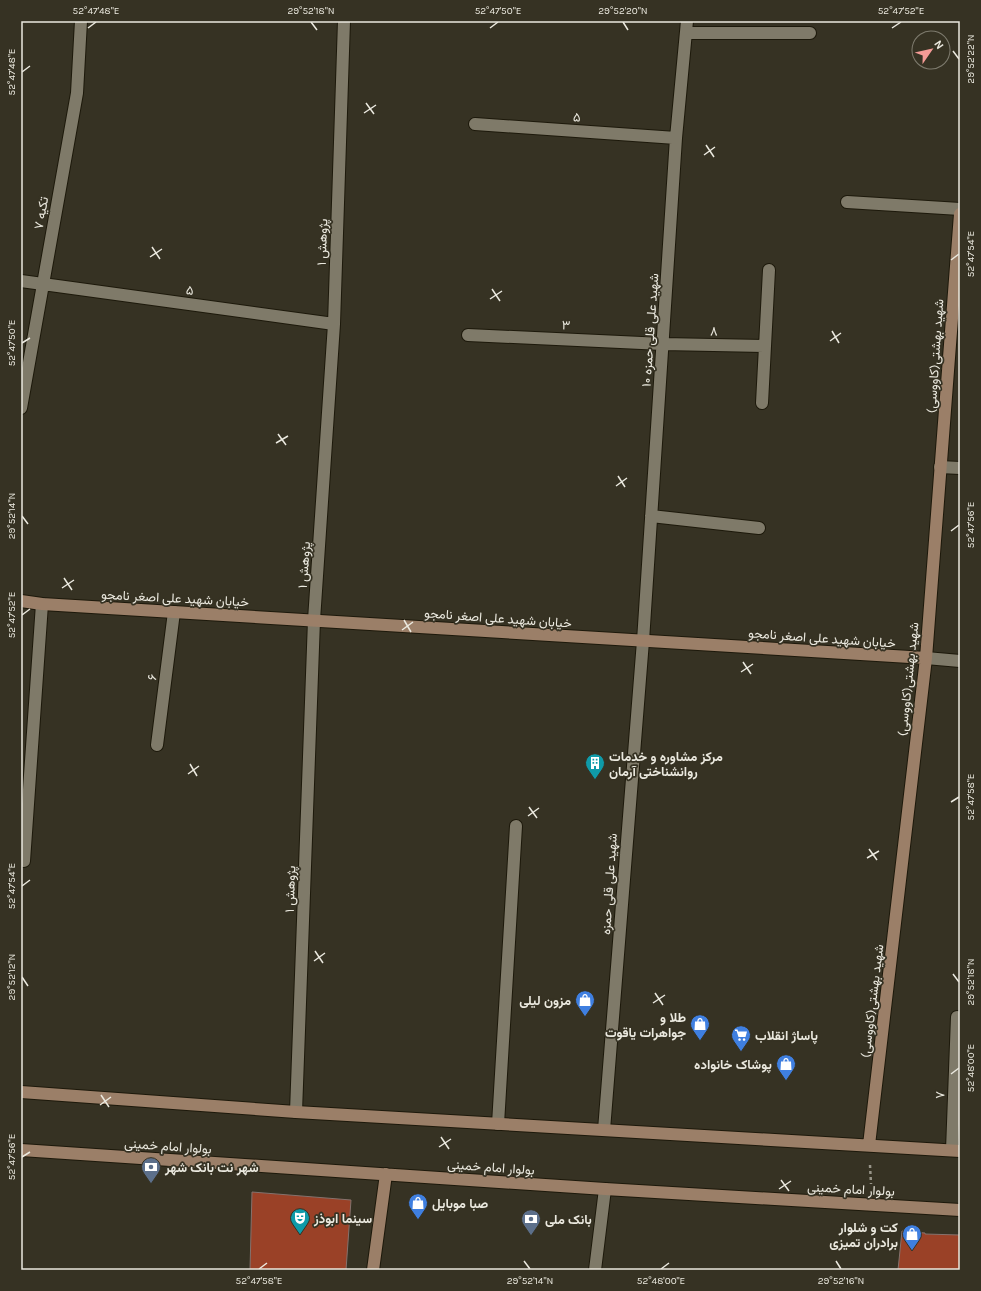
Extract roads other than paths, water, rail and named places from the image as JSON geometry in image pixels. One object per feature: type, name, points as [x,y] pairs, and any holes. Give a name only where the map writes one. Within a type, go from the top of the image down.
[{"type":"street","name":"تکیه ۷","points":[[21,408],[77,93],[81,21]]},
{"type":"street","name":"پژوهش ۱","points":[[296,1112],[314,620],[334,324],[344,21]]},
{"type":"street","points":[[686,27],[810,33]]},
{"type":"street","name":"شهید علی قلی حمزه ۱۰","points":[[643,641],[676,138],[686,27]]},
{"type":"street","name":"۵","points":[[475,124],[676,138]]},
{"type":"street","points":[[847,202],[960,209]]},
{"type":"street","name":"شهید بهشتی(کاووسی)","points":[[869,1146],[926,658],[940,467],[956,312],[960,214]]},
{"type":"street","points":[[762,403],[769,270]]},
{"type":"street","name":"۵","points":[[21,281],[334,324]]},
{"type":"street","name":"۳","points":[[468,335],[663,344]]},
{"type":"street","name":"۸","points":[[663,344],[765,346]]},
{"type":"street","points":[[940,467],[960,468]]},
{"type":"street","points":[[651,516],[760,528]]},
{"type":"street","name":"خیابان شهید علی اصغر نامجو","points":[[21,601],[42,604],[926,658]]},
{"type":"street","points":[[24,861],[42,604]]},
{"type":"street","name":"۶","points":[[157,745],[174,612]]},
{"type":"street","name":"شهید علی قلی حمزه","points":[[604,1130],[643,641]]},
{"type":"street","points":[[926,658],[960,661]]},
{"type":"street","points":[[498,1124],[516,826]]},
{"type":"street","name":"۷","points":[[956,1150],[957,1017]]},
{"type":"street","points":[[21,1092],[296,1112],[956,1150]]},
{"type":"street","name":"بولوار امام خمینی","points":[[21,1150],[605,1189],[960,1210]]},
{"type":"street","points":[[373,1270],[386,1174]]},
{"type":"street","points":[[595,1270],[605,1189]]},
{"type":"place","name":"مرکز مشاوره و خدمات روانشناختی آرمان","points":[[595,780]]},
{"type":"place","name":"مزون لیلی","points":[[585,1017]]},
{"type":"place","name":"طلا و جواهرات یاقوت","points":[[700,1041]]},
{"type":"place","name":"پاساژ انقلاب","points":[[741,1052]]},
{"type":"place","name":"پوشاک خانواده","points":[[786,1081]]},
{"type":"place","name":"شهر نت بانک شهر","points":[[151,1184]]},
{"type":"place","name":"صبا موبایل","points":[[418,1220]]},
{"type":"place","name":"سینما ابوذز","points":[[300,1235]]},
{"type":"place","name":"بانک ملی","points":[[531,1236]]},
{"type":"place","name":"کت و شلوار برادران تمیزی","points":[[912,1251]]}]
